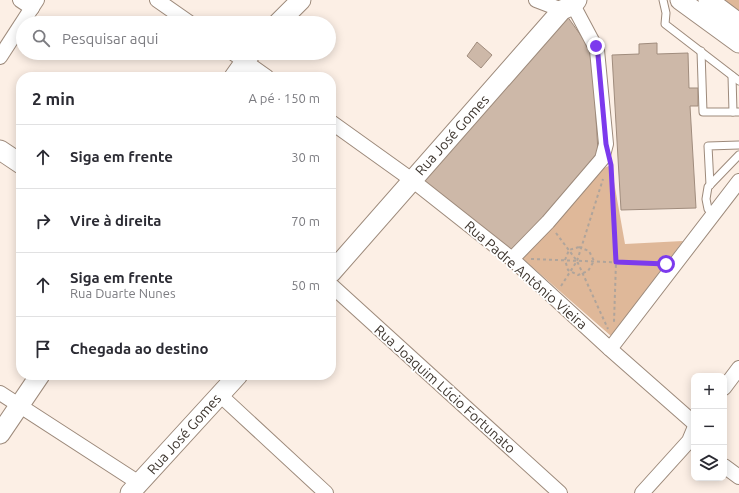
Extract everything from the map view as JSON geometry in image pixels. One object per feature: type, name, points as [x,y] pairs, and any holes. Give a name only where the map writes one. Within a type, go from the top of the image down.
[{"type":"main road","points":[[285,16],[301,0]]},
{"type":"main road","points":[[680,0],[739,43]]},
{"type":"main road","points":[[708,0],[739,23]]},
{"type":"main road","name":"Rua José Gomes","points":[[336,267],[412,180],[571,5]]},
{"type":"main road","points":[[0,150],[16,161]]},
{"type":"main road","points":[[0,434],[37,380]]},
{"type":"main road","name":"Rua José Gomes","points":[[134,488],[234,380]]},
{"type":"street","points":[[20,0],[34,4],[26,16]]},
{"type":"street","points":[[157,0],[180,16]]},
{"type":"street","points":[[512,259],[548,222],[602,159],[606,144],[597,50],[571,5],[536,0]]},
{"type":"street","points":[[0,57],[16,32]]},
{"type":"street","points":[[241,61],[259,72]]},
{"type":"street","name":"Rua Padre Antônio Vieira","points":[[336,126],[412,180],[512,259],[610,349],[691,420]]},
{"type":"street","points":[[610,349],[739,181]]},
{"type":"street","name":"Rua Joaquim Lúcio Fortunato","points":[[336,289],[560,493]]},
{"type":"street","points":[[727,384],[739,368]]},
{"type":"street","points":[[0,393],[134,488]]},
{"type":"street","points":[[220,395],[326,493]]},
{"type":"street","points":[[642,493],[691,439]]},
{"type":"street","points":[[727,468],[739,477]]},
{"type":"lane","points":[[664,0],[666,13],[665,24],[739,81]]},
{"type":"lane","points":[[701,51],[703,112],[736,112],[732,76]]},
{"type":"lane","points":[[710,185],[708,146],[739,145]]},
{"type":"lane","points":[[713,215],[708,209],[706,193],[710,185],[739,154]]},
{"type":"path","points":[[606,144],[611,165],[616,262],[614,326]]},
{"type":"path","points":[[554,297],[577,261],[607,166],[605,161],[602,159]]},
{"type":"path","points":[[548,222],[577,261],[583,273],[612,336],[610,349]]},
{"type":"path","points":[[569,250],[581,247],[589,251],[594,261]]},
{"type":"path","points":[[569,250],[565,260],[568,270],[578,275],[588,271],[594,261]]},
{"type":"path","points":[[512,259],[666,264],[672,268]]},
{"type":"shaded area","points":[[701,0],[739,0],[739,28]]},
{"type":"shaded area","points":[[611,165],[625,244],[683,241],[611,336],[522,258],[604,168]]},
{"type":"building","points":[[567,16],[592,51],[598,152],[512,258],[422,179]]},
{"type":"building","points":[[477,42],[492,55],[481,68],[467,56]]},
{"type":"building","points":[[657,43],[657,54],[688,53],[689,88],[698,88],[698,106],[690,106],[696,208],[621,210],[612,55],[639,54],[639,44]]},
{"type":"route","points":[[596,46],[606,144],[611,165],[616,262],[666,264]]}]
